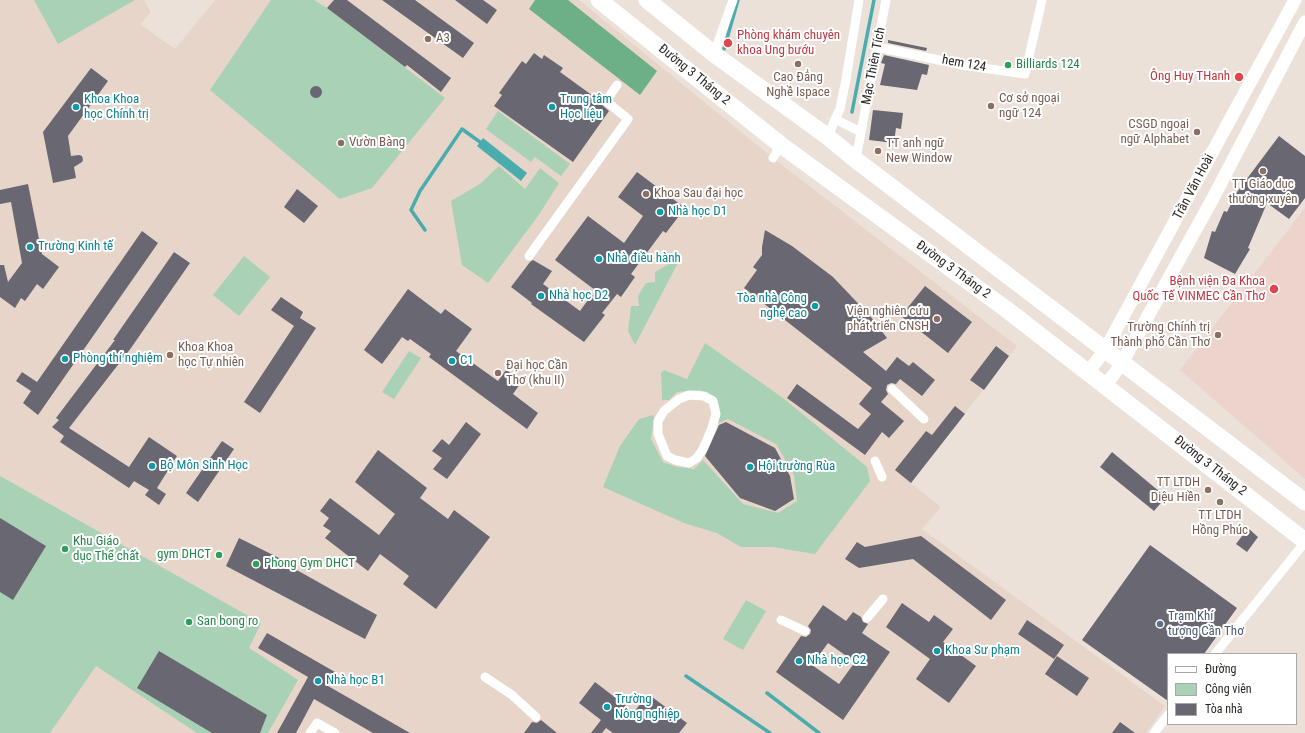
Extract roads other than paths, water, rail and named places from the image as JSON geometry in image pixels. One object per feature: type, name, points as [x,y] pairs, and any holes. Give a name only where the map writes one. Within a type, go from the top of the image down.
[{"type":"highway","name":"Đường 3 Tháng 2","points":[[600,0],[777,152],[1006,309],[1089,371],[1305,541]]},
{"type":"highway","points":[[647,0],[714,54],[828,137],[856,160],[1305,502]]},
{"type":"main road","name":"Trần Văn Hoài","points":[[1089,371],[1106,350],[1295,0]]},
{"type":"main road","name":"Trần Văn Hoài","points":[[1106,385],[1122,363],[1212,200],[1305,22]]},
{"type":"main road","points":[[1193,189],[1212,200]]},
{"type":"street","points":[[714,54],[733,0]]},
{"type":"street","name":"Mạc Thiên Tích","points":[[828,137],[840,110],[859,0]]},
{"type":"street","name":"Mạc Thiên Tích","points":[[856,160],[886,0]]},
{"type":"street","name":"hem 124","points":[[877,47],[962,65],[1025,74],[1042,0]]},
{"type":"street","points":[[529,256],[628,119],[606,101],[618,85]]},
{"type":"street","points":[[835,119],[861,132]]},
{"type":"street","points":[[892,389],[924,419]]},
{"type":"street","points":[[689,395],[704,396],[713,401],[716,414],[712,428],[703,448],[697,458],[689,463],[675,460],[667,456],[658,434],[658,421],[664,411],[679,399],[689,395]]},
{"type":"street","points":[[875,461],[882,477]]},
{"type":"street","points":[[1216,653],[1305,541]]},
{"type":"street","points":[[867,618],[883,599]]},
{"type":"street","points":[[781,620],[805,631]]},
{"type":"street","points":[[485,676],[512,695],[536,717]]},
{"type":"street","points":[[1154,733],[1167,715]]},
{"type":"street","points":[[310,733],[317,723],[335,733]]},
{"type":"water","points":[[483,138],[527,173],[521,181],[477,146]]},
{"type":"waterway","points":[[724,49],[738,0]]},
{"type":"waterway","points":[[852,112],[874,0]]},
{"type":"waterway","points":[[425,230],[411,210],[420,191],[462,129],[480,142]]},
{"type":"waterway","points":[[686,676],[770,733]]},
{"type":"waterway","points":[[767,693],[819,733]]},
{"type":"place","name":"A3","points":[[428,39]]},
{"type":"place","name":"Phòng khám chuyên khoa Ung bướu","points":[[728,43]]},
{"type":"place","name":"Cao Đẳng Nghề Ispace","points":[[798,64]]},
{"type":"place","name":"Billiards 124","points":[[1008,65]]},
{"type":"place","name":"Ông Huy THanh","points":[[1239,77]]},
{"type":"place","name":"Cơ sở ngoại ngữ 124","points":[[991,106]]},
{"type":"place","name":"Khoa Khoa học Chính trị","points":[[76,107]]},
{"type":"place","name":"Trung tâm Học liệu","points":[[552,107]]},
{"type":"place","name":"CSGD ngoại ngữ Alphabet","points":[[1197,132]]},
{"type":"place","name":"Vườn Bàng","points":[[341,143]]},
{"type":"place","name":"TT anh ngữ New Window","points":[[878,151]]},
{"type":"place","name":"TT Giáo dục thường xuyên","points":[[1263,171]]},
{"type":"place","name":"Khoa Sau đại học","points":[[646,194]]},
{"type":"place","name":"Nhà học D1","points":[[660,212]]},
{"type":"place","name":"Trường Kinh tế","points":[[30,247]]},
{"type":"place","name":"Nhà điều hành","points":[[599,259]]},
{"type":"place","name":"Bệnh viện Đa Khoa Quốc Tế VINMEC Cần Thơ","points":[[1274,289]]},
{"type":"place","name":"Nhà học D2","points":[[541,296]]},
{"type":"place","name":"Tòa nhà Công nghệ cao","points":[[815,306]]},
{"type":"place","name":"Viện nghiên cứu phát triển CNSH","points":[[937,319]]},
{"type":"place","name":"Trường Chính trị Thành phố Cần Thơ","points":[[1218,335]]},
{"type":"place","name":"Khoa Khoa học Tự nhiên","points":[[170,355]]},
{"type":"place","name":"Phòng thí nghiệm","points":[[65,359]]},
{"type":"place","name":"C1","points":[[452,361]]},
{"type":"place","name":"Đại học Cần Thơ (khu II)","points":[[498,373]]},
{"type":"place","name":"Bộ Môn Sinh Học","points":[[152,466]]},
{"type":"place","name":"Hội trường Rùa","points":[[750,467]]},
{"type":"place","name":"TT LTDH Diệu Hiền","points":[[1208,490]]},
{"type":"place","name":"TT LTDH Hồng Phúc","points":[[1220,502]]},
{"type":"place","name":"Khu Giáo dục Thể chất","points":[[65,549]]},
{"type":"place","name":"gym DHCT","points":[[219,555]]},
{"type":"place","name":"Phong Gym DHCT","points":[[256,564]]},
{"type":"place","name":"San bong ro","points":[[189,622]]},
{"type":"place","name":"Trạm Khí tượng Cần Thơ","points":[[1160,624]]},
{"type":"place","name":"Khoa Sư phạm","points":[[937,651]]},
{"type":"place","name":"Nhà học C2","points":[[799,661]]},
{"type":"place","name":"Nhà học B1","points":[[318,681]]},
{"type":"place","name":"Trường Nông nghiệp","points":[[607,707]]}]
